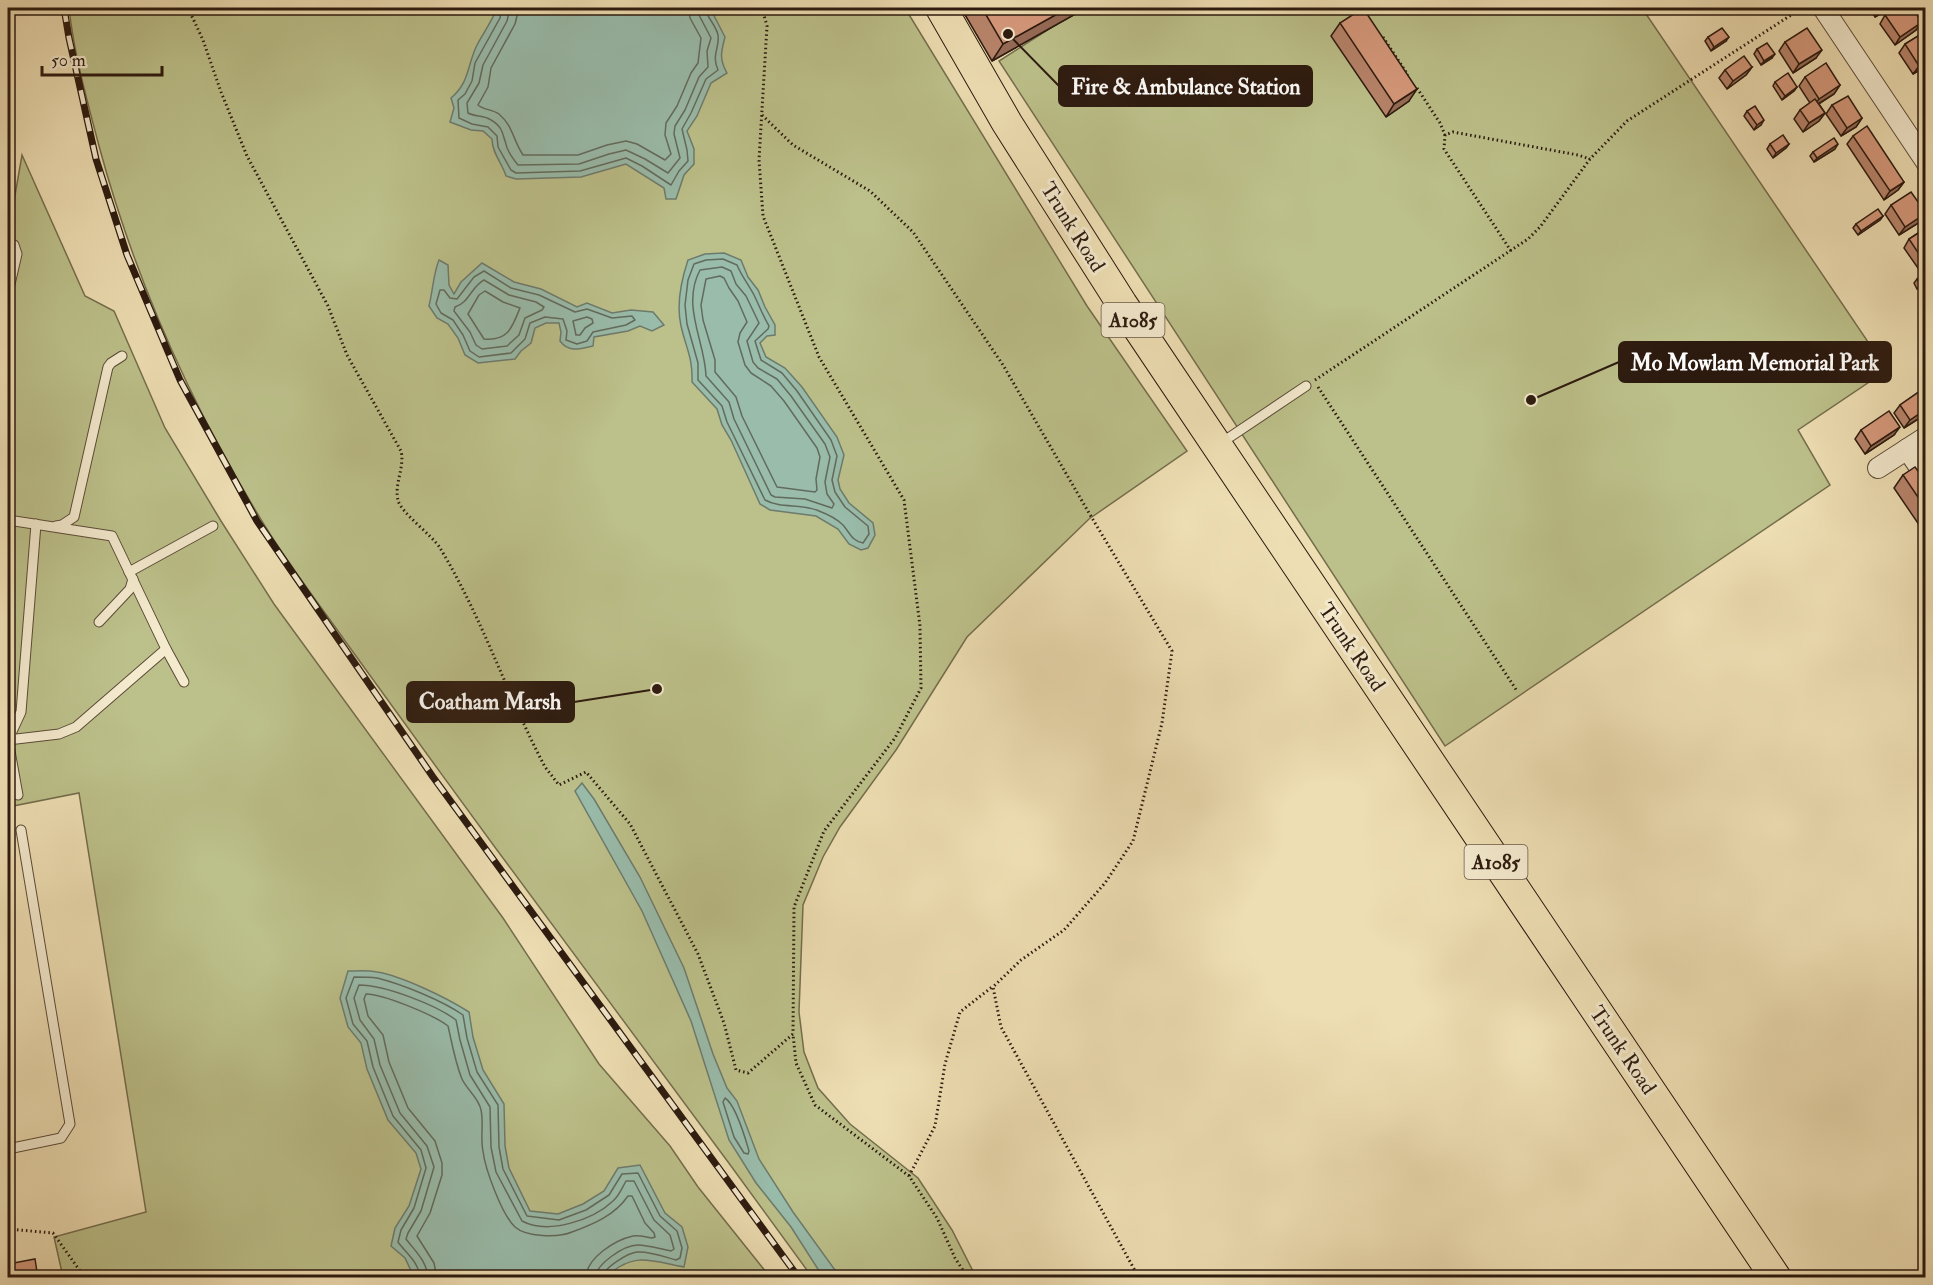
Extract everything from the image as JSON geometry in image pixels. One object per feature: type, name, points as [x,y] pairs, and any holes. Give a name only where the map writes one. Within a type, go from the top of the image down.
[{"type":"main road","name":"Trunk Road","points":[[941,8],[1007,123],[1122,304],[1776,1278]]},
{"type":"street","points":[[1823,8],[1926,162]]},
{"type":"street","points":[[1878,468],[1926,437]]},
{"type":"street","points":[[1907,449],[1926,477]]},
{"type":"lane","points":[[8,293],[17,254],[14,245]]},
{"type":"lane","points":[[51,527],[62,525],[74,517],[108,367],[122,356]]},
{"type":"lane","points":[[1217,446],[1310,383]]},
{"type":"lane","points":[[8,520],[112,536],[184,682]]},
{"type":"lane","points":[[18,795],[8,740],[21,712],[36,524]]},
{"type":"lane","points":[[131,576],[213,526]]},
{"type":"lane","points":[[99,622],[130,589],[131,576]]},
{"type":"lane","points":[[8,740],[59,734],[76,727],[166,649]]},
{"type":"lane","points":[[8,1149],[61,1138],[70,1124],[21,830]]},
{"type":"path","points":[[188,8],[203,40],[247,156],[328,306],[347,355],[400,450],[403,459],[397,491],[398,502],[439,546],[477,617],[545,767],[559,785],[586,772],[630,824],[698,954],[724,1023],[736,1070],[748,1073],[793,1034]]},
{"type":"path","points":[[762,8],[767,26],[759,160],[764,216],[819,357],[904,500],[920,626],[921,688],[895,738],[824,831],[794,907],[793,1034],[796,1063],[815,1105],[909,1176],[937,1218],[955,1258],[968,1278]]},
{"type":"path","points":[[1517,691],[1310,383],[1511,251],[1540,227],[1590,159],[1628,121],[1802,8]]},
{"type":"path","points":[[1383,37],[1409,76]]},
{"type":"path","points":[[1415,85],[1440,123],[1445,135],[1444,149],[1511,251]]},
{"type":"path","points":[[762,115],[794,145],[870,191],[913,232],[1003,365],[1172,651],[1162,723],[1133,840],[1105,883],[1064,930],[1021,960],[993,987],[960,1012],[945,1064],[935,1126],[909,1176]]},
{"type":"path","points":[[1445,135],[1453,132],[1590,159]]},
{"type":"path","points":[[993,987],[1001,1027],[1139,1278]]},
{"type":"path","points":[[8,1229],[53,1233],[85,1278]]},
{"type":"green space","points":[[69,8],[905,8],[1087,306],[1187,451],[1089,519],[967,637],[896,750],[840,827],[823,857],[803,905],[799,1012],[804,1052],[818,1088],[850,1124],[918,1178],[952,1230],[976,1277],[812,1277],[298,576],[270,534],[217,442],[170,346],[150,297],[131,248],[99,146],[78,60]]},
{"type":"green space","points":[[1082,8],[1642,8],[1887,370],[1798,430],[1830,485],[1445,746],[999,61]]},
{"type":"green space","points":[[22,155],[85,296],[114,311],[165,428],[274,604],[503,918],[599,1064],[670,1146],[698,1187],[770,1277],[63,1277],[54,1237],[146,1212],[79,793],[8,807],[8,235]]},
{"type":"water","points":[[497,8],[710,8],[725,37],[721,55],[727,73],[711,83],[697,116],[687,131],[694,149],[694,164],[684,175],[676,199],[666,199],[664,188],[626,164],[581,177],[516,179],[506,176],[492,139],[483,131],[471,130],[450,122],[454,108],[451,98],[462,86],[477,45]]},
{"type":"water","points":[[724,253],[741,260],[775,325],[775,335],[767,336],[760,343],[766,357],[785,368],[802,387],[837,437],[844,455],[838,480],[840,489],[849,503],[873,523],[875,535],[868,548],[861,550],[849,544],[838,529],[816,516],[770,510],[760,504],[722,425],[717,409],[692,382],[690,360],[680,318],[679,301],[683,276],[688,260],[705,254]]},
{"type":"water","points":[[439,260],[448,265],[449,285],[454,294],[461,282],[482,263],[514,282],[541,289],[577,307],[587,303],[612,313],[631,310],[653,312],[664,325],[652,331],[640,326],[628,331],[594,337],[593,346],[571,349],[560,341],[559,323],[546,323],[535,328],[531,343],[515,359],[478,363],[465,355],[458,338],[448,324],[437,318],[429,306]]},
{"type":"water","points":[[582,783],[594,799],[640,877],[684,968],[713,1054],[727,1088],[737,1101],[759,1159],[793,1212],[840,1277],[823,1277],[791,1227],[756,1183],[729,1140],[691,1021],[642,911],[575,791]]},
{"type":"water","points":[[348,971],[374,971],[399,978],[437,994],[469,1012],[473,1037],[483,1070],[504,1104],[505,1146],[509,1168],[530,1211],[558,1214],[583,1204],[604,1191],[618,1168],[640,1165],[665,1213],[682,1227],[688,1247],[684,1267],[643,1260],[625,1264],[606,1277],[414,1277],[405,1258],[391,1246],[395,1228],[409,1206],[421,1169],[416,1153],[388,1120],[367,1069],[361,1043],[348,1027],[340,998]]},
{"type":"building","points":[[982,8],[1068,8],[1003,44]]},
{"type":"building","points":[[1363,8],[1417,89],[1394,104],[1340,23]]},
{"type":"building","points":[[1897,8],[1912,8],[1922,22],[1900,37],[1885,15]]},
{"type":"building","points":[[1722,28],[1729,37],[1714,47],[1708,37]]},
{"type":"building","points":[[1807,28],[1822,50],[1799,64],[1785,42]]},
{"type":"building","points":[[1926,31],[1926,62],[1919,66],[1905,44]]},
{"type":"building","points":[[1767,43],[1775,54],[1764,61],[1757,49]]},
{"type":"building","points":[[1744,56],[1752,67],[1733,81],[1725,70]]},
{"type":"building","points":[[1826,63],[1840,85],[1819,99],[1805,77]]},
{"type":"building","points":[[1788,73],[1797,87],[1785,96],[1775,82]]},
{"type":"building","points":[[1848,96],[1862,118],[1847,128],[1832,105]]},
{"type":"building","points":[[1815,99],[1825,113],[1809,123],[1800,110]]},
{"type":"building","points":[[1755,106],[1764,120],[1757,125],[1747,111]]},
{"type":"building","points":[[1867,126],[1904,182],[1890,191],[1853,136]]},
{"type":"building","points":[[1783,135],[1789,144],[1776,153],[1770,144]]},
{"type":"building","points":[[1834,138],[1838,144],[1817,158],[1813,152]]},
{"type":"building","points":[[1911,192],[1926,213],[1905,227],[1891,205]]},
{"type":"building","points":[[1878,209],[1883,216],[1861,231],[1856,224]]},
{"type":"building","points":[[1926,228],[1926,263],[1925,263],[1909,239]]},
{"type":"building","points":[[1926,273],[1926,281],[1920,285],[1917,279]]},
{"type":"building","points":[[1926,387],[1926,409],[1910,420],[1900,405]]},
{"type":"building","points":[[1889,411],[1900,427],[1871,446],[1861,430]]},
{"type":"building","points":[[1915,467],[1926,482],[1926,509],[1903,475]]},
{"type":"building","points":[[35,1259],[38,1278],[24,1278],[24,1276],[8,1278],[8,1264]]},
{"type":"railway","points":[[64,8],[96,159],[127,255],[180,380],[257,521],[433,777],[799,1278]]},
{"type":"place","name":"Fire & Ambulance Station","points":[[1008,34]]},
{"type":"place","name":"Mo Mowlam Memorial Park","points":[[1531,400]]},
{"type":"place","name":"Coatham Marsh","points":[[657,689]]}]
